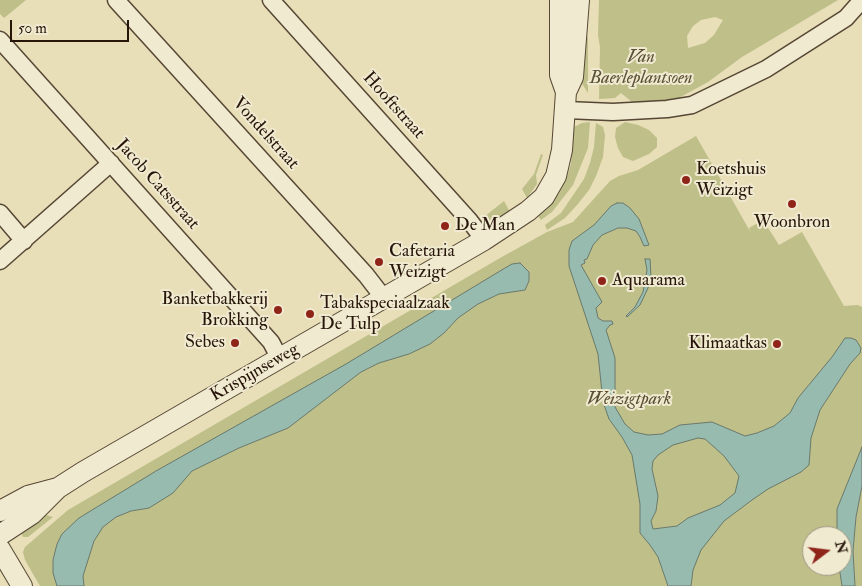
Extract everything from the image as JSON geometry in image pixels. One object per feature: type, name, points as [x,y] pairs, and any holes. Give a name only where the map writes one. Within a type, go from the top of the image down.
[{"type":"street","name":"Vondelstraat","points":[[116,0],[366,275],[383,298]]},
{"type":"street","name":"Hooftstraat","points":[[271,0],[469,220],[484,240]]},
{"type":"street","points":[[560,0],[560,75],[566,101]]},
{"type":"street","points":[[566,101],[573,77],[579,0]]},
{"type":"street","points":[[566,101],[613,112],[654,110],[692,105],[766,69],[846,18],[862,0]]},
{"type":"street","name":"Jacob Catsstraat","points":[[0,40],[271,342],[280,359]]},
{"type":"street","name":"Krispijnseweg","points":[[0,535],[32,514],[58,488],[484,240],[529,210],[544,197],[556,176],[562,150],[566,101]]},
{"type":"street","points":[[0,261],[111,163]]},
{"type":"street","points":[[0,213],[24,241]]},
{"type":"street","name":"Krispijnseweg","points":[[0,511],[28,496],[58,488]]},
{"type":"street","points":[[0,549],[22,586]]},
{"type":"green space","points":[[0,0],[26,0],[4,18],[0,14]]},
{"type":"green space","name":"Van Baerleplantsoen","points":[[599,0],[838,0],[742,57],[708,82],[675,100],[632,102],[621,93],[615,98],[599,99],[600,47],[598,35]],"holes":[[[715,17],[723,20],[714,35],[705,43],[688,48],[687,36],[693,26],[701,20]]]},
{"type":"green space","points":[[587,35],[588,93],[579,79],[581,36]]},
{"type":"green space","points":[[590,122],[588,148],[573,185],[552,212],[541,220],[537,215],[546,209],[559,193],[566,180],[571,164],[574,127]]},
{"type":"green space","points":[[625,122],[649,130],[657,138],[657,147],[649,154],[633,161],[623,157],[615,137],[616,128]]},
{"type":"green space","points":[[596,123],[603,127],[605,135],[603,157],[596,176],[589,190],[577,205],[565,218],[547,230],[545,225],[561,213],[584,179],[594,147]]},
{"type":"green space","name":"Weizigtpark","points":[[696,136],[751,233],[749,228],[763,220],[779,245],[802,232],[844,306],[858,305],[862,307],[862,470],[857,487],[852,547],[852,526],[802,526],[802,576],[851,576],[852,586],[40,586],[25,560],[23,552],[25,547],[68,510],[500,258],[547,232],[573,222],[610,181],[638,170]]},
{"type":"green space","points":[[541,154],[543,155],[536,175],[537,184],[527,198],[522,189],[534,174]]},
{"type":"green space","points":[[504,201],[510,212],[489,226],[484,217]]},
{"type":"green space","points":[[862,486],[862,586],[855,586],[853,551],[856,517]]},
{"type":"green space","points":[[46,515],[53,517],[28,537],[23,537],[21,532]]},
{"type":"water","points":[[623,203],[630,208],[639,219],[649,245],[644,246],[636,231],[618,228],[602,235],[593,245],[587,259],[584,260],[585,263],[581,265],[602,302],[596,308],[598,318],[603,321],[612,321],[613,324],[606,330],[615,358],[615,407],[625,424],[634,432],[648,435],[662,434],[680,425],[712,422],[745,436],[757,433],[774,426],[790,413],[798,398],[845,338],[856,340],[861,348],[860,353],[850,364],[820,410],[811,438],[809,465],[801,472],[768,489],[724,521],[701,550],[693,570],[691,586],[668,586],[658,557],[640,533],[640,504],[632,455],[609,419],[603,402],[598,354],[569,266],[569,250],[572,241],[594,225],[611,206]],"holes":[[[698,438],[705,439],[724,456],[739,476],[735,493],[720,505],[688,518],[677,526],[653,529],[651,521],[656,511],[658,496],[652,469],[653,461],[658,455],[673,445]]]},
{"type":"water","points":[[645,259],[650,259],[651,278],[648,288],[640,305],[627,317],[643,292],[647,270]]},
{"type":"water","points":[[520,263],[529,272],[529,281],[525,290],[499,294],[478,304],[458,318],[430,344],[409,354],[379,363],[361,372],[288,428],[239,448],[192,471],[173,493],[149,508],[131,511],[116,517],[103,527],[94,541],[83,576],[84,586],[57,586],[53,573],[53,560],[57,544],[62,534],[79,518],[156,471],[346,364],[505,268],[512,264]]},
{"type":"water","points":[[862,447],[862,486],[856,517],[853,551],[855,586],[842,586],[840,576],[852,576],[852,526],[837,526],[837,509]]},
{"type":"place","name":"Koetshuis Weizigt","points":[[686,180]]},
{"type":"place","name":"Woonbron","points":[[792,204]]},
{"type":"place","name":"De Man","points":[[445,226]]},
{"type":"place","name":"Cafetaria Weizigt","points":[[379,262]]},
{"type":"place","name":"Aquarama","points":[[602,281]]},
{"type":"place","name":"Banketbakkerij Brokking","points":[[278,310]]},
{"type":"place","name":"Tabakspeciaalzaak De Tulp","points":[[310,314]]},
{"type":"place","name":"Sebes","points":[[235,343]]},
{"type":"place","name":"Klimaatkas","points":[[777,344]]}]
